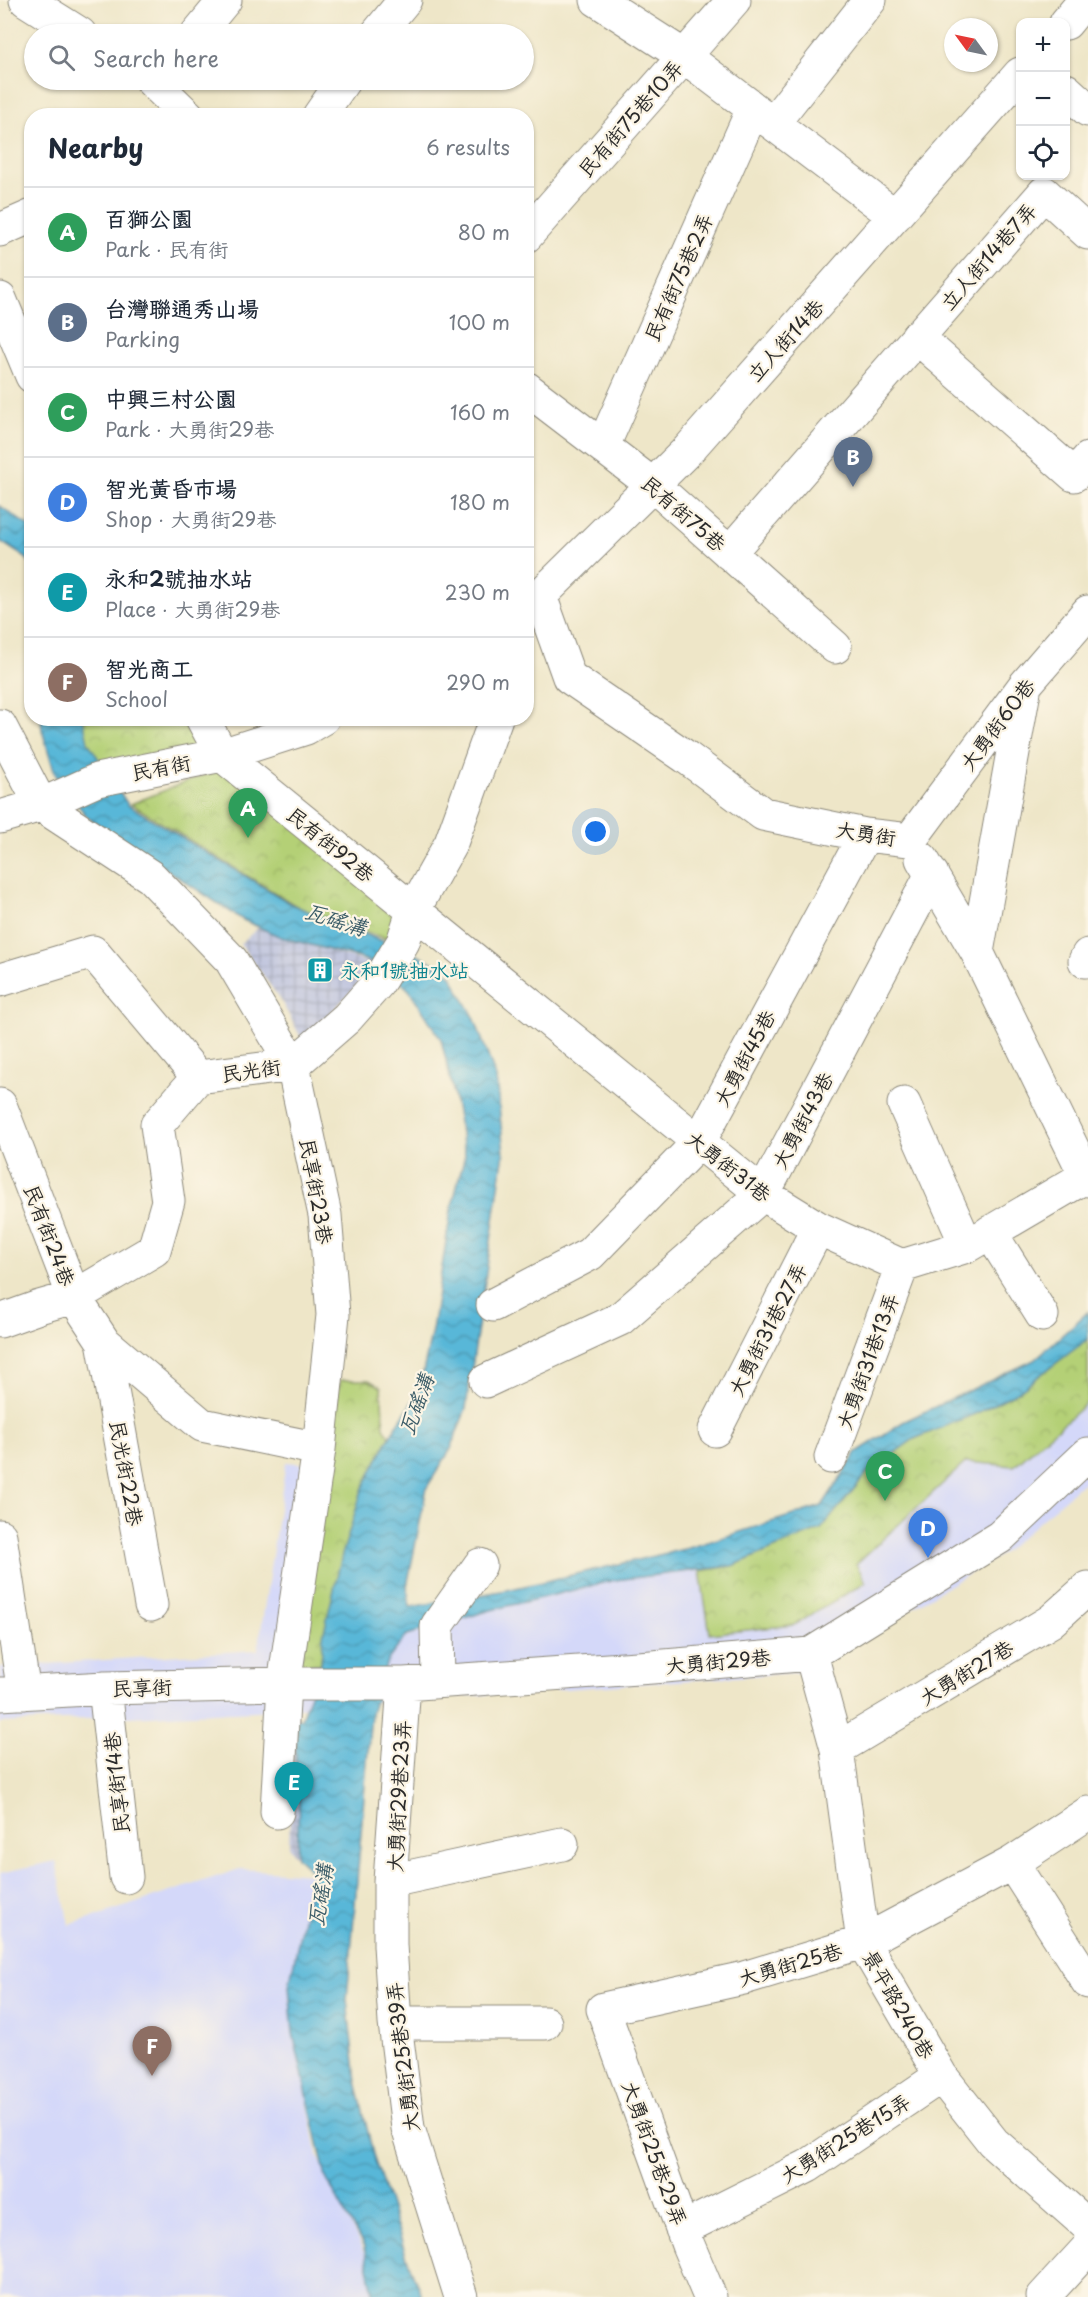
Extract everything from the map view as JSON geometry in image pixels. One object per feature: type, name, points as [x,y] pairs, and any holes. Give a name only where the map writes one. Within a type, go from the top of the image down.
[{"type":"street","points":[[0,2],[21,0]]},
{"type":"street","points":[[26,0],[64,24]]},
{"type":"street","points":[[205,24],[225,0]]},
{"type":"street","points":[[385,24],[405,0]]},
{"type":"street","points":[[597,0],[684,56],[895,216]]},
{"type":"street","name":"民有街75巷10弄","points":[[534,227],[734,0]]},
{"type":"street","name":"民有街75巷2弄","points":[[603,446],[763,116],[870,0]]},
{"type":"street","points":[[1069,18],[1085,0]]},
{"type":"street","name":"立人街14巷","points":[[534,599],[688,450],[1016,79]]},
{"type":"street","points":[[164,90],[181,108]]},
{"type":"street","points":[[325,108],[337,90]]},
{"type":"street","points":[[1070,94],[1088,110]]},
{"type":"street","name":"立人街14巷7弄","points":[[729,553],[1044,192],[1088,232]]},
{"type":"street","points":[[0,230],[24,220]]},
{"type":"street","points":[[0,299],[24,356]]},
{"type":"street","points":[[917,337],[1074,476],[1088,459]]},
{"type":"street","name":"民有街75巷","points":[[534,393],[653,485],[835,647]]},
{"type":"street","name":"大勇街","points":[[534,602],[568,677],[686,757],[763,814],[865,835],[910,840],[977,952],[1087,1178]]},
{"type":"street","name":"大勇街60巷","points":[[910,840],[1025,685],[1088,612]]},
{"type":"street","points":[[977,952],[1025,685]]},
{"type":"street","points":[[0,726],[41,805]]},
{"type":"street","points":[[206,726],[222,755]]},
{"type":"street","name":"民有街","points":[[0,817],[41,805],[97,780],[222,755],[309,726]]},
{"type":"street","name":"民光街","points":[[0,1321],[74,1297],[154,1250],[168,1201],[157,1125],[198,1077],[293,1065],[347,1018],[378,983],[403,942],[413,911],[451,843],[493,726]]},
{"type":"street","name":"民有街92巷","points":[[222,755],[413,911]]},
{"type":"street","name":"民享街23巷","points":[[41,805],[151,877],[231,960],[293,1065],[325,1215],[333,1315],[319,1449],[284,1684],[277,1812]]},
{"type":"street","name":"大勇街45巷","points":[[493,1305],[590,1254],[699,1142],[865,835]]},
{"type":"street","name":"大勇街43巷","points":[[486,1382],[620,1319],[763,1194],[932,874]]},
{"type":"street","name":"大勇街31巷","points":[[413,911],[763,1194],[818,1228],[902,1266]]},
{"type":"street","points":[[0,980],[93,952],[198,1077]]},
{"type":"street","points":[[904,1104],[979,1239],[1042,1315]]},
{"type":"street","name":"民有街24巷","points":[[0,1105],[74,1297],[102,1341]]},
{"type":"street","points":[[902,1266],[979,1239],[1087,1178]]},
{"type":"street","name":"大勇街31巷27弄","points":[[715,1430],[818,1228]]},
{"type":"street","name":"大勇街31巷13弄","points":[[831,1457],[902,1266]]},
{"type":"street","points":[[102,1341],[202,1425],[319,1449]]},
{"type":"street","name":"民光街22巷","points":[[102,1341],[150,1605]]},
{"type":"street","name":"大勇街29巷","points":[[284,1684],[404,1684],[811,1654],[1000,1537],[1088,1454]]},
{"type":"street","points":[[0,1536],[12,1693]]},
{"type":"street","points":[[438,1681],[437,1626],[480,1564]]},
{"type":"street","name":"大勇街27巷","points":[[837,1749],[1052,1621],[1088,1588]]},
{"type":"street","name":"景平路240巷","points":[[811,1654],[837,1749],[863,1942],[941,2076],[993,2142],[1088,2226]]},
{"type":"street","name":"民享街","points":[[12,1693],[105,1688],[284,1684]]},
{"type":"street","name":"大勇街29巷23弄","points":[[404,1684],[390,1881],[562,1844]]},
{"type":"street","name":"民享街14巷","points":[[105,1688],[126,1877]]},
{"type":"street","name":"大勇街25巷","points":[[603,2009],[744,1978],[863,1942],[1012,1863],[1088,1813]]},
{"type":"street","points":[[1012,1863],[1088,1982]]},
{"type":"street","name":"大勇街25巷39弄","points":[[390,1881],[390,1945],[395,2024],[408,2128],[461,2297]]},
{"type":"street","name":"大勇街25巷29弄","points":[[603,2009],[682,2229],[711,2297]]},
{"type":"street","points":[[395,2024],[545,2023]]},
{"type":"street","name":"大勇街25巷15弄","points":[[682,2229],[808,2166],[941,2076]]},
{"type":"street","points":[[1043,2297],[1088,2248]]},
{"type":"shaded area","name":"永和1號抽水站","points":[[259,927],[281,937],[377,965],[303,1041],[280,999],[240,944]]},
{"type":"shaded area","points":[[1088,1402],[1088,1478],[1005,1552],[806,1672],[256,1711],[0,1723],[0,1667],[258,1650],[286,1462],[333,1467],[300,1664],[321,1664],[491,1610],[615,1580],[700,1571],[710,1634],[866,1582],[856,1564],[967,1462],[1014,1466]]},
{"type":"shaded area","points":[[293,1711],[301,1720],[297,1857],[289,1848]]},
{"type":"shaded area","points":[[56,1861],[69,1925],[240,1869],[312,1874],[289,1998],[317,2154],[377,2280],[382,2297],[0,2297],[0,1873]]},
{"type":"green space","points":[[75,726],[195,726],[212,754],[93,786]]},
{"type":"green space","points":[[223,767],[401,913],[387,939],[303,910],[131,804]]},
{"type":"green space","points":[[1088,1339],[1088,1402],[1014,1466],[966,1462],[856,1564],[866,1582],[794,1625],[710,1634],[700,1571],[732,1566],[821,1529],[868,1472],[914,1439],[977,1413],[1019,1391]]},
{"type":"green space","points":[[340,1380],[369,1380],[381,1387],[384,1428],[390,1436],[362,1490],[323,1636],[321,1664],[300,1665]]},
{"type":"water","points":[[0,506],[24,523],[24,557],[0,541]]},
{"type":"water","name":"瓦磘溝","points":[[42,726],[85,726],[88,742],[128,805],[293,905],[423,957],[450,974],[474,1017],[496,1078],[504,1153],[466,1408],[451,1449],[427,1487],[407,1586],[410,1607],[507,1590],[689,1548],[822,1506],[857,1452],[903,1422],[1034,1360],[1088,1312],[1088,1339],[1019,1391],[977,1413],[914,1439],[868,1472],[821,1529],[732,1566],[615,1580],[491,1610],[407,1635],[387,1661],[371,1714],[347,1999],[356,2081],[373,2154],[422,2297],[374,2297],[364,2247],[326,2178],[293,2033],[289,1986],[313,1872],[297,1857],[300,1767],[296,1767],[297,1719],[301,1719],[321,1664],[323,1636],[342,1555],[362,1490],[390,1436],[419,1391],[432,1330],[451,1210],[465,1155],[441,1039],[410,991],[389,970],[363,959],[281,937],[243,920],[87,817],[55,774]]},
{"type":"place","name":"台灣聯通秀山場","points":[[853,487]]},
{"type":"place","name":"百獅公園","points":[[248,838]]},
{"type":"place","name":"永和1號抽水站","points":[[320,970]]},
{"type":"place","name":"中興三村公園","points":[[885,1501]]},
{"type":"place","name":"智光黃昏市場","points":[[928,1558]]},
{"type":"place","name":"永和2號抽水站","points":[[294,1812]]},
{"type":"place","name":"智光商工","points":[[152,2076]]}]
